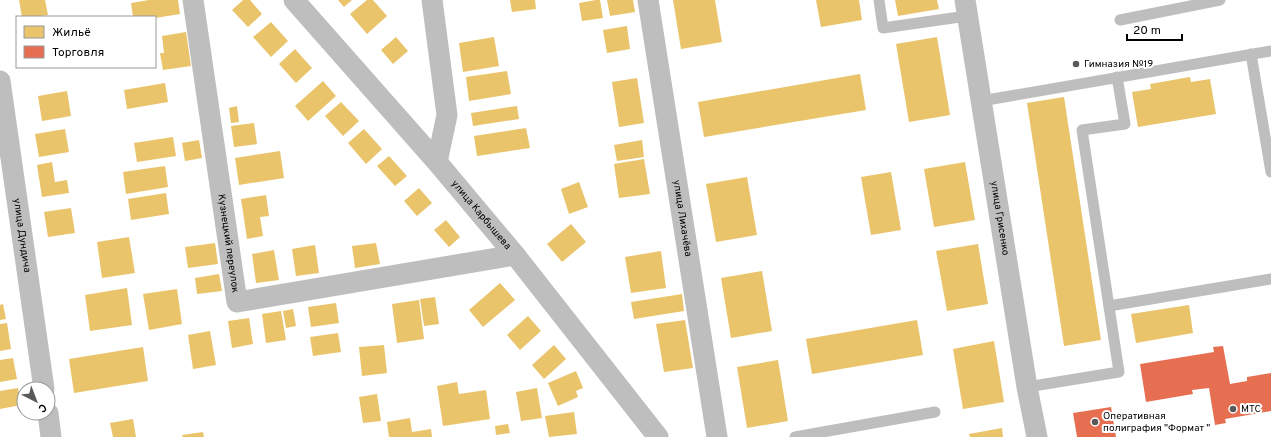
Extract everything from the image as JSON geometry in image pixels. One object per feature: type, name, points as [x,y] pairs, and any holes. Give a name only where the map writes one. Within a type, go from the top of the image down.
[{"type":"street","name":"Кузнецкий переулок","points":[[192,0],[237,302],[515,255]]},
{"type":"street","name":"улица Карбышева","points":[[294,0],[437,162],[515,255],[658,437]]},
{"type":"street","points":[[432,0],[447,115],[437,162]]},
{"type":"street","name":"улица Лихачёва","points":[[648,0],[717,437]]},
{"type":"street","name":"улица Грисенко","points":[[966,8],[1027,387],[1037,437]]},
{"type":"street","name":"улица Дундича","points":[[0,81],[43,381]]},
{"type":"street","points":[[49,421],[51,437]]},
{"type":"lane","points":[[878,0],[883,28],[966,8]]},
{"type":"lane","points":[[1120,20],[1220,0]]},
{"type":"lane","points":[[981,101],[1271,51]]},
{"type":"lane","points":[[1251,54],[1271,172]]},
{"type":"lane","points":[[1027,387],[1119,372],[1082,130],[1125,124],[1118,77]]},
{"type":"lane","points":[[1109,306],[1271,280]]},
{"type":"lane","points":[[796,437],[935,412]]},
{"type":"building: Жильё","points":[[19,0],[45,0],[48,15],[22,16]]},
{"type":"building: Жильё","points":[[149,0],[178,0],[180,14],[156,18],[156,16],[133,16],[131,3]]},
{"type":"building: Жильё","points":[[243,0],[250,0],[262,14],[248,27],[232,10]]},
{"type":"building: Жильё","points":[[338,0],[352,0],[344,7]]},
{"type":"building: Жильё","points":[[367,0],[373,0],[387,16],[367,34],[350,14]]},
{"type":"building: Жильё","points":[[510,0],[535,0],[536,9],[512,12]]},
{"type":"building: Жильё","points":[[600,0],[603,18],[582,21],[579,3]]},
{"type":"building: Жильё","points":[[607,0],[633,0],[635,12],[610,16]]},
{"type":"building: Жильё","points":[[673,0],[715,0],[722,42],[681,49]]},
{"type":"building: Жильё","points":[[816,0],[859,0],[862,20],[821,27]]},
{"type":"building: Жильё","points":[[895,0],[937,0],[939,9],[898,16]]},
{"type":"building: Жильё","points":[[271,22],[288,41],[271,57],[253,37]]},
{"type":"building: Жильё","points":[[627,26],[630,49],[607,53],[603,30]]},
{"type":"building: Жильё","points":[[186,32],[191,66],[163,70],[160,53],[164,53],[162,36]]},
{"type":"building: Жильё","points":[[396,37],[408,51],[393,64],[381,50]]},
{"type":"building: Жильё","points":[[494,37],[499,66],[463,72],[459,43]]},
{"type":"building: Жильё","points":[[937,37],[950,115],[909,122],[896,44]]},
{"type":"building: Жильё","points":[[295,49],[312,68],[296,83],[279,64]]},
{"type":"building: Жильё","points":[[507,71],[511,94],[469,101],[466,77]]},
{"type":"building: Жильё","points":[[860,74],[866,110],[704,137],[698,102]]},
{"type":"building: Жильё","points":[[1190,77],[1191,82],[1210,79],[1216,114],[1138,127],[1132,92],[1151,89],[1150,84]]},
{"type":"building: Жильё","points":[[637,78],[644,123],[619,127],[612,82]]},
{"type":"building: Жильё","points":[[323,81],[336,96],[308,121],[295,106]]},
{"type":"building: Жильё","points":[[165,83],[168,102],[127,109],[124,90]]},
{"type":"building: Жильё","points":[[67,91],[71,116],[42,121],[38,96]]},
{"type":"building: Жильё","points":[[1064,97],[1101,340],[1064,346],[1027,103]]},
{"type":"building: Жильё","points":[[341,102],[359,121],[343,136],[325,116]]},
{"type":"building: Жильё","points":[[237,106],[239,122],[231,123],[229,108]]},
{"type":"building: Жильё","points":[[517,106],[519,119],[473,126],[471,113]]},
{"type":"building: Жильё","points":[[254,123],[257,144],[234,147],[231,126]]},
{"type":"building: Жильё","points":[[526,128],[530,148],[477,156],[474,136]]},
{"type":"building: Жильё","points":[[65,129],[69,152],[39,157],[35,134]]},
{"type":"building: Жильё","points":[[364,129],[382,149],[366,164],[348,143]]},
{"type":"building: Жильё","points":[[173,137],[176,156],[137,162],[134,143]]},
{"type":"building: Жильё","points":[[199,140],[202,158],[185,161],[182,143]]},
{"type":"building: Жильё","points":[[642,140],[644,157],[617,161],[614,145]]},
{"type":"building: Жильё","points":[[280,151],[284,178],[239,185],[235,158]]},
{"type":"building: Жильё","points":[[389,156],[407,176],[395,186],[377,166]]},
{"type":"building: Жильё","points":[[644,159],[650,194],[619,198],[614,164]]},
{"type":"building: Жильё","points":[[52,162],[55,182],[67,180],[69,193],[42,197],[37,165]]},
{"type":"building: Жильё","points":[[965,162],[975,220],[934,227],[924,169]]},
{"type":"building: Жильё","points":[[165,166],[168,187],[126,194],[123,172]]},
{"type":"building: Жильё","points":[[891,172],[901,230],[871,235],[861,177]]},
{"type":"building: Жильё","points":[[747,177],[757,235],[716,242],[706,184]]},
{"type":"building: Жильё","points":[[579,182],[588,207],[569,214],[561,189]]},
{"type":"building: Жильё","points":[[419,188],[432,203],[417,216],[404,201]]},
{"type":"building: Жильё","points":[[166,193],[169,214],[131,220],[128,199]]},
{"type":"building: Жильё","points":[[266,195],[269,216],[260,217],[263,236],[247,239],[241,199]]},
{"type":"building: Жильё","points":[[71,208],[75,233],[48,237],[44,212]]},
{"type":"building: Жильё","points":[[446,220],[460,237],[449,247],[434,230]]},
{"type":"building: Жильё","points":[[571,224],[586,242],[562,262],[547,244]]},
{"type":"building: Жильё","points":[[129,237],[135,273],[102,278],[97,242]]},
{"type":"building: Жильё","points":[[215,243],[218,264],[188,268],[185,247]]},
{"type":"building: Жильё","points":[[376,243],[380,264],[355,268],[352,246]]},
{"type":"building: Жильё","points":[[978,244],[988,304],[947,311],[936,251]]},
{"type":"building: Жильё","points":[[315,245],[319,273],[296,276],[292,249]]},
{"type":"building: Жильё","points":[[274,250],[279,280],[256,283],[252,254]]},
{"type":"building: Жильё","points":[[661,251],[666,288],[631,293],[625,257]]},
{"type":"building: Жильё","points":[[762,271],[772,331],[731,338],[721,278]]},
{"type":"building: Жильё","points":[[219,274],[222,291],[197,294],[195,278]]},
{"type":"building: Жильё","points":[[500,283],[515,300],[483,327],[469,310]]},
{"type":"building: Жильё","points":[[127,288],[132,325],[90,331],[85,295]]},
{"type":"building: Жильё","points":[[177,289],[182,324],[149,330],[143,294]]},
{"type":"building: Жильё","points":[[682,294],[684,311],[634,319],[631,302]]},
{"type":"building: Жильё","points":[[435,297],[439,324],[424,326],[420,299]]},
{"type":"building: Жильё","points":[[419,300],[424,339],[397,343],[392,304]]},
{"type":"building: Жильё","points":[[336,303],[339,323],[311,327],[308,307]]},
{"type":"building: Жильё","points":[[3,304],[6,319],[0,320],[0,305]]},
{"type":"building: Жильё","points":[[1189,305],[1193,333],[1136,343],[1131,314]]},
{"type":"building: Жильё","points":[[293,309],[296,326],[286,328],[283,311]]},
{"type":"building: Жильё","points":[[281,311],[286,340],[266,343],[262,314]]},
{"type":"building: Жильё","points":[[528,316],[541,331],[520,350],[507,335]]},
{"type":"building: Жильё","points":[[249,318],[253,344],[232,348],[228,321]]},
{"type":"building: Жильё","points":[[685,320],[693,368],[664,372],[656,324]]},
{"type":"building: Жильё","points":[[917,320],[923,355],[812,374],[806,339]]},
{"type":"building: Жильё","points":[[7,323],[11,349],[0,351],[0,324]]},
{"type":"building: Жильё","points":[[210,331],[216,365],[193,369],[188,335]]},
{"type":"building: Жильё","points":[[338,333],[341,352],[313,356],[310,337]]},
{"type":"building: Жильё","points":[[994,341],[1004,402],[963,409],[953,349]]},
{"type":"building: Жильё","points":[[384,345],[387,373],[362,376],[359,347]]},
{"type":"building: Жильё","points":[[554,345],[566,359],[544,379],[532,365]]},
{"type":"building: Жильё","points":[[143,347],[148,381],[74,393],[69,359]]},
{"type":"building: Жильё","points":[[13,358],[17,379],[0,382],[0,360]]},
{"type":"building: Жильё","points":[[778,360],[788,421],[747,428],[737,367]]},
{"type":"building: Жильё","points":[[576,371],[583,388],[576,391],[578,397],[558,406],[548,383]]},
{"type":"building: Жильё","points":[[457,382],[459,394],[486,390],[490,419],[443,426],[437,386]]},
{"type":"building: Жильё","points":[[16,388],[16,406],[0,409],[0,391]]},
{"type":"building: Жильё","points":[[537,388],[542,418],[521,421],[516,392]]},
{"type":"building: Жильё","points":[[377,394],[381,421],[363,423],[359,397]]},
{"type":"building: Жильё","points":[[574,412],[577,434],[549,437],[545,416]]},
{"type":"building: Жильё","points":[[410,418],[412,432],[431,429],[432,437],[389,437],[387,422]]},
{"type":"building: Жильё","points":[[133,419],[136,437],[113,437],[110,423]]},
{"type":"building: Жильё","points":[[508,424],[510,433],[496,435],[495,426]]},
{"type":"building: Жильё","points":[[1002,428],[1003,437],[970,437],[969,434]]},
{"type":"building: Жильё","points":[[203,432],[204,437],[183,437],[182,435]]},
{"type":"building: Торговля","points":[[1223,346],[1230,384],[1247,381],[1247,377],[1271,373],[1271,411],[1225,419],[1226,423],[1215,425],[1209,388],[1192,390],[1193,394],[1146,402],[1140,364],[1214,352],[1213,347]]},
{"type":"building: Торговля","points":[[1111,407],[1116,437],[1077,437],[1073,413]]},
{"type":"place","name":"Гимназия №19","points":[[1076,64]]},
{"type":"place","name":"МТС","points":[[1233,409]]},
{"type":"place","name":"Оперативная полиграфия \"Формат \"","points":[[1095,422]]}]
